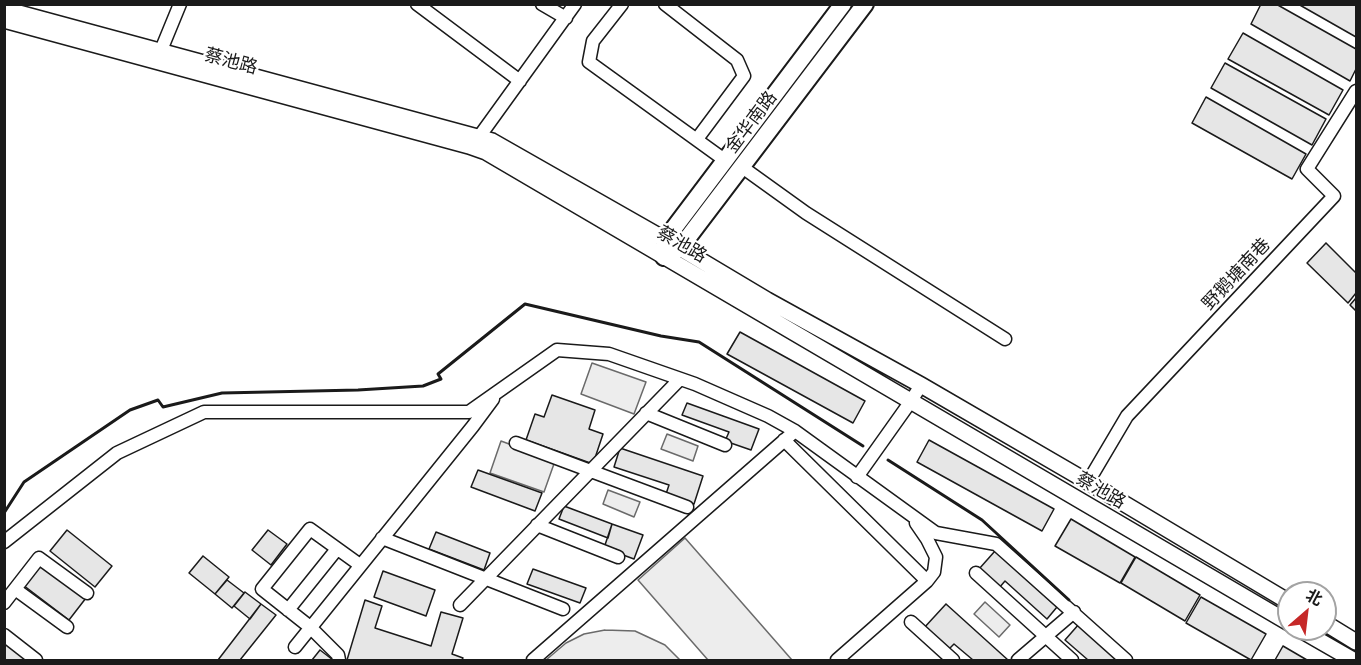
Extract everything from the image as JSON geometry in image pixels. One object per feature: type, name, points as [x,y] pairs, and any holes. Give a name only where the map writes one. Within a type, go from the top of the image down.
[{"type":"main road","name":"金华南路","points":[[664,257],[680,248],[843,4]]},
{"type":"main road","name":"金华南路","points":[[665,240],[734,164],[865,4]]},
{"type":"main road","points":[[664,257],[665,240]]},
{"type":"street","points":[[158,56],[180,4]]},
{"type":"street","points":[[417,4],[520,81]]},
{"type":"street","points":[[542,4],[570,12]]},
{"type":"street","points":[[556,4],[570,12]]},
{"type":"street","points":[[622,4],[593,41],[589,62],[806,213],[1005,339]]},
{"type":"street","points":[[665,4],[737,60],[744,76],[697,139]]},
{"type":"street","name":"蔡池路","points":[[4,9],[158,56]]},
{"type":"street","points":[[474,141],[570,12]]},
{"type":"street","name":"蔡池路","points":[[4,20],[158,56],[474,141],[492,141],[767,300],[921,385],[1277,595]]},
{"type":"street","name":"野鹅塘南巷","points":[[1088,482],[1127,416],[1334,196],[1306,169],[1356,91]]},
{"type":"street","name":"蔡池路","points":[[474,141],[486,152],[1277,616]]},
{"type":"street","points":[[4,542],[117,453],[204,412],[469,412],[557,350],[609,354],[680,379],[768,416],[795,431],[936,533],[996,544],[1126,660]]},
{"type":"street","points":[[460,605],[680,379]]},
{"type":"street","points":[[856,477],[912,401],[921,385]]},
{"type":"street","points":[[295,647],[473,426],[499,390]]},
{"type":"street","points":[[646,413],[724,445]]},
{"type":"street","points":[[533,660],[795,431]]},
{"type":"street","points":[[784,440],[927,581]]},
{"type":"street","points":[[516,443],[687,507]]},
{"type":"street","points":[[837,660],[927,581],[934,572],[936,557],[910,514]]},
{"type":"street","points":[[537,525],[618,557]]},
{"type":"street","points":[[339,660],[338,655],[310,627],[262,589],[310,529],[360,565]]},
{"type":"street","points":[[382,538],[563,609]]},
{"type":"street","points":[[288,610],[337,549]]},
{"type":"street","points":[[4,603],[39,558],[87,593]]},
{"type":"street","points":[[976,573],[1071,660]]},
{"type":"street","points":[[15,589],[67,627]]},
{"type":"street","points":[[1018,660],[1074,612]]},
{"type":"street","points":[[911,622],[953,660]]},
{"type":"street","points":[[1337,630],[1356,642]]},
{"type":"street","points":[[4,635],[36,660]]},
{"type":"street","points":[[1320,641],[1353,660]]},
{"type":"shaded area","points":[[592,363],[646,382],[634,414],[581,394]]},
{"type":"shaded area","points":[[667,434],[698,446],[693,461],[661,449]]},
{"type":"shaded area","points":[[501,441],[555,461],[544,492],[490,473]]},
{"type":"shaded area","points":[[608,490],[640,502],[634,517],[603,504]]},
{"type":"shaded area","points":[[685,538],[792,660],[708,660],[638,580]]},
{"type":"shaded area","points":[[985,602],[1010,625],[999,637],[974,614]]},
{"type":"shaded area","points":[[605,630],[635,631],[665,645],[680,660],[546,660],[566,643],[584,634]]},
{"type":"building","points":[[1261,4],[1276,4],[1356,49],[1356,69],[1350,81],[1251,24]]},
{"type":"building","points":[[1298,4],[1356,4],[1356,37]]},
{"type":"building","points":[[1243,33],[1343,90],[1329,115],[1228,59]]},
{"type":"building","points":[[1225,63],[1326,119],[1312,145],[1211,88]]},
{"type":"building","points":[[1206,97],[1306,154],[1292,179],[1192,123]]},
{"type":"building","points":[[1326,243],[1356,273],[1356,293],[1348,303],[1307,263]]},
{"type":"building","points":[[1356,298],[1356,311],[1350,305]]},
{"type":"building","points":[[740,332],[865,401],[853,423],[727,354]]},
{"type":"building","points":[[552,395],[595,410],[589,429],[603,434],[593,464],[526,440],[535,414],[544,417]]},
{"type":"building","points":[[687,403],[759,429],[751,450],[725,441],[729,432],[682,415]]},
{"type":"building","points":[[929,440],[1054,509],[1042,531],[917,462]]},
{"type":"building","points":[[620,448],[703,476],[694,504],[666,494],[669,485],[614,467]]},
{"type":"building","points":[[478,470],[542,493],[535,511],[471,487]]},
{"type":"building","points":[[564,506],[612,524],[608,538],[559,519]]},
{"type":"building","points":[[1071,519],[1135,557],[1120,583],[1055,546]]},
{"type":"building","points":[[612,524],[643,535],[634,559],[604,548]]},
{"type":"building","points":[[67,530],[112,566],[95,587],[50,551]]},
{"type":"building","points":[[268,530],[287,544],[271,565],[252,550]]},
{"type":"building","points":[[436,532],[490,553],[484,570],[429,549]]},
{"type":"building","points":[[995,551],[1057,607],[1047,619],[1005,581],[999,588],[979,569]]},
{"type":"building","points":[[203,556],[229,577],[215,594],[189,573]]},
{"type":"building","points":[[1136,557],[1200,595],[1185,621],[1121,583]]},
{"type":"building","points":[[39,564],[86,598],[69,620],[23,585]]},
{"type":"building","points":[[533,569],[586,588],[580,603],[527,584]]},
{"type":"building","points":[[383,571],[435,590],[426,616],[374,597]]},
{"type":"building","points":[[227,580],[244,593],[232,608],[215,594]]},
{"type":"building","points":[[245,592],[261,604],[250,619],[234,606]]},
{"type":"building","points":[[1201,597],[1266,634],[1251,660],[1186,623]]},
{"type":"building","points":[[365,600],[382,606],[375,628],[431,646],[441,612],[463,618],[452,654],[463,658],[462,660],[347,660]]},
{"type":"building","points":[[261,604],[276,615],[240,660],[218,660]]},
{"type":"building","points":[[946,604],[1008,660],[973,660],[954,644],[947,651],[923,629]]},
{"type":"building","points":[[1079,624],[1120,660],[1088,660],[1065,640]]},
{"type":"building","points":[[4,642],[28,660],[4,660]]},
{"type":"building","points":[[1283,646],[1307,660],[1275,660]]},
{"type":"building","points":[[320,650],[333,660],[312,660]]},
{"type":"wall","points":[[4,513],[24,482],[130,410],[158,400],[163,407],[222,393],[423,386],[441,379],[438,374],[525,304],[661,336],[699,342],[863,446]]},
{"type":"wall","points":[[888,460],[982,520],[1069,600]]}]
